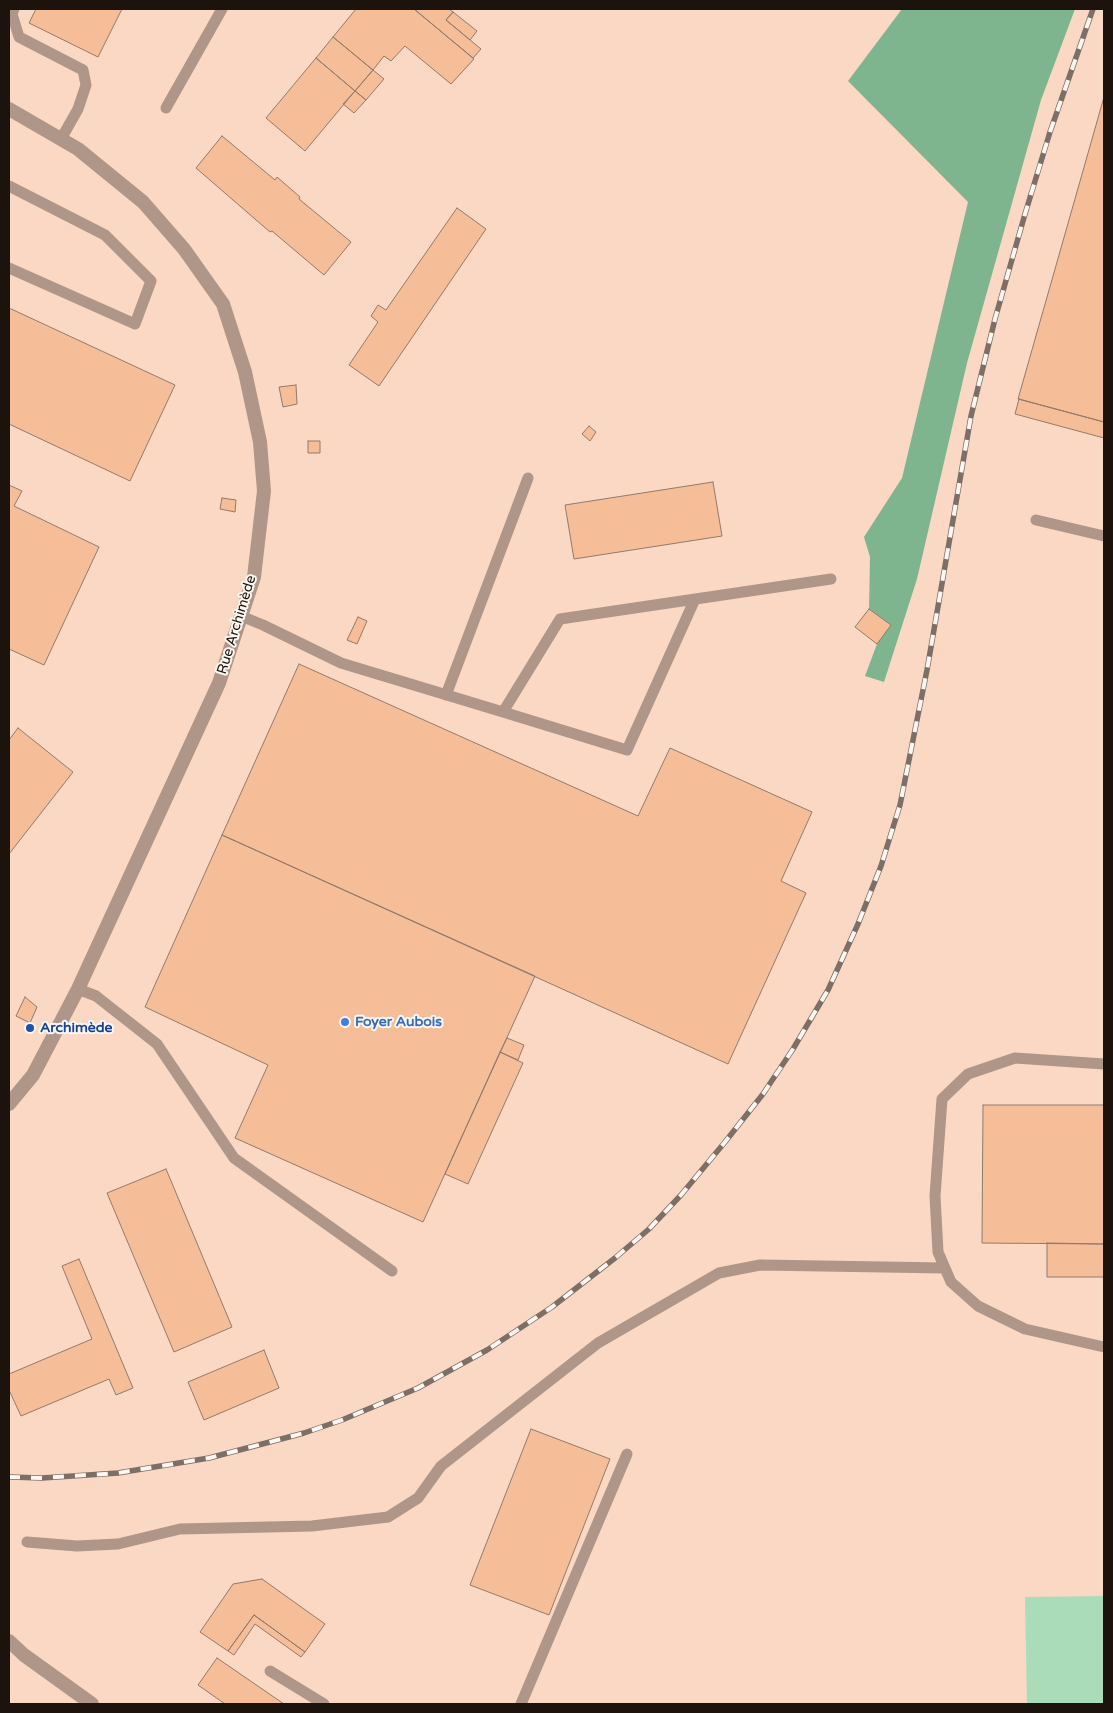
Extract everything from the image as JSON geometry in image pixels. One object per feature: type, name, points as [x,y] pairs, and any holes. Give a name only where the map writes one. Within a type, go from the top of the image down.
[{"type":"street","name":"Rue Archimède","points":[[9,109],[78,149],[143,202],[184,248],[223,304],[244,372],[260,442],[264,491],[254,577],[219,683],[78,989],[33,1075],[9,1104]]},
{"type":"street","points":[[9,1641],[24,1655],[92,1704]]},
{"type":"lane","points":[[14,9],[12,14],[19,37],[83,70],[86,84],[78,109],[61,139]]},
{"type":"lane","points":[[166,108],[222,9]]},
{"type":"lane","points":[[9,186],[105,235],[151,281],[135,324],[9,268]]},
{"type":"lane","points":[[446,695],[528,478]]},
{"type":"lane","points":[[1036,520],[1104,536]]},
{"type":"lane","points":[[503,712],[560,619],[830,579]]},
{"type":"lane","points":[[241,616],[341,663],[627,750],[695,599]]},
{"type":"lane","points":[[78,989],[96,996],[156,1044],[234,1158],[392,1270]]},
{"type":"lane","points":[[1104,1064],[1015,1058],[968,1074],[942,1099],[934,1196],[938,1252],[951,1282],[978,1306],[1025,1329],[1104,1347]]},
{"type":"lane","points":[[27,1542],[77,1546],[118,1544],[180,1529],[312,1526],[388,1517],[418,1498],[442,1466],[598,1343],[719,1273],[760,1265],[945,1268]]},
{"type":"lane","points":[[521,1704],[627,1454]]},
{"type":"lane","points":[[270,1671],[324,1704]]},
{"type":"shaded area","points":[[9,9],[1104,9],[1104,1704],[9,1704]]},
{"type":"green space","points":[[902,9],[1075,9],[1041,100],[967,363],[917,579],[884,682],[865,676],[877,644],[890,625],[869,609],[870,557],[864,537],[902,478],[968,202],[848,81]]},
{"type":"green space","points":[[1104,1596],[1104,1704],[1027,1704],[1025,1597]]},
{"type":"building","points":[[36,9],[122,9],[98,57],[29,23]]},
{"type":"building","points":[[356,9],[414,9],[474,59],[451,84],[405,46],[391,61],[384,56],[373,70],[333,37]]},
{"type":"building","points":[[414,9],[449,9],[453,12],[446,20],[481,49],[473,58]]},
{"type":"building","points":[[453,12],[477,31],[470,40],[446,20]]},
{"type":"building","points":[[333,37],[373,70],[355,91],[316,58]]},
{"type":"building","points":[[316,58],[355,91],[305,151],[266,118]]},
{"type":"building","points":[[373,70],[384,79],[366,100],[355,91]]},
{"type":"building","points":[[355,91],[366,100],[354,113],[343,104]]},
{"type":"building","points":[[1104,97],[1104,422],[1018,399]]},
{"type":"building","points":[[222,136],[275,180],[277,177],[300,197],[299,199],[351,242],[324,275],[272,231],[270,232],[196,168]]},
{"type":"building","points":[[457,208],[486,229],[379,386],[349,365],[378,322],[371,316],[378,305],[386,310]]},
{"type":"building","points":[[9,308],[175,385],[130,481],[9,424]]},
{"type":"building","points":[[296,385],[297,404],[283,407],[279,387]]},
{"type":"building","points":[[1019,399],[1104,422],[1104,438],[1015,414]]},
{"type":"building","points":[[589,426],[596,432],[590,441],[582,434]]},
{"type":"building","points":[[308,441],[320,441],[320,453],[308,453]]},
{"type":"building","points":[[713,482],[722,536],[574,559],[565,505]]},
{"type":"building","points":[[9,485],[22,491],[14,506],[99,547],[44,665],[9,649]]},
{"type":"building","points":[[222,498],[236,500],[235,512],[220,509]]},
{"type":"building","points":[[869,609],[891,625],[877,644],[855,627]]},
{"type":"building","points":[[358,617],[367,621],[357,644],[347,640]]},
{"type":"building","points":[[299,664],[638,816],[670,748],[812,812],[781,881],[806,893],[728,1064],[222,835]]},
{"type":"building","points":[[18,728],[73,772],[9,854],[9,740]]},
{"type":"building","name":"Foyer Aubois","points":[[222,835],[535,976],[423,1222],[235,1138],[268,1065],[145,1007]]},
{"type":"building","points":[[25,997],[37,1007],[30,1023],[16,1016]]},
{"type":"building","points":[[507,1038],[524,1045],[518,1060],[500,1052]]},
{"type":"building","points":[[500,1052],[523,1063],[468,1184],[445,1174]]},
{"type":"building","points":[[983,1105],[1104,1105],[1104,1244],[982,1243]]},
{"type":"building","points":[[166,1169],[232,1327],[174,1352],[107,1193]]},
{"type":"building","points":[[1047,1243],[1104,1244],[1104,1277],[1047,1277]]},
{"type":"building","points":[[79,1259],[133,1388],[116,1395],[109,1379],[21,1416],[9,1390],[9,1374],[92,1339],[62,1266]]},
{"type":"building","points":[[264,1350],[279,1388],[204,1420],[188,1382]]},
{"type":"building","points":[[531,1429],[610,1459],[549,1615],[470,1585]]},
{"type":"building","points":[[262,1579],[325,1624],[305,1652],[254,1615],[228,1651],[200,1632],[233,1584]]},
{"type":"building","points":[[254,1615],[305,1652],[301,1657],[255,1624],[234,1655],[228,1651]]},
{"type":"building","points":[[217,1658],[284,1704],[225,1704],[198,1685]]},
{"type":"railway","points":[[9,1477],[42,1478],[118,1473],[209,1458],[304,1433],[342,1420],[418,1388],[487,1350],[552,1307],[615,1258],[649,1229],[681,1195],[763,1094],[793,1049],[828,990],[858,924],[881,866],[900,805],[927,670],[971,416],[995,319],[1025,214],[1050,132],[1093,9]]},
{"type":"place","name":"Foyer Aubois","points":[[345,1022]]},
{"type":"place","name":"Archimède","points":[[30,1028]]}]
